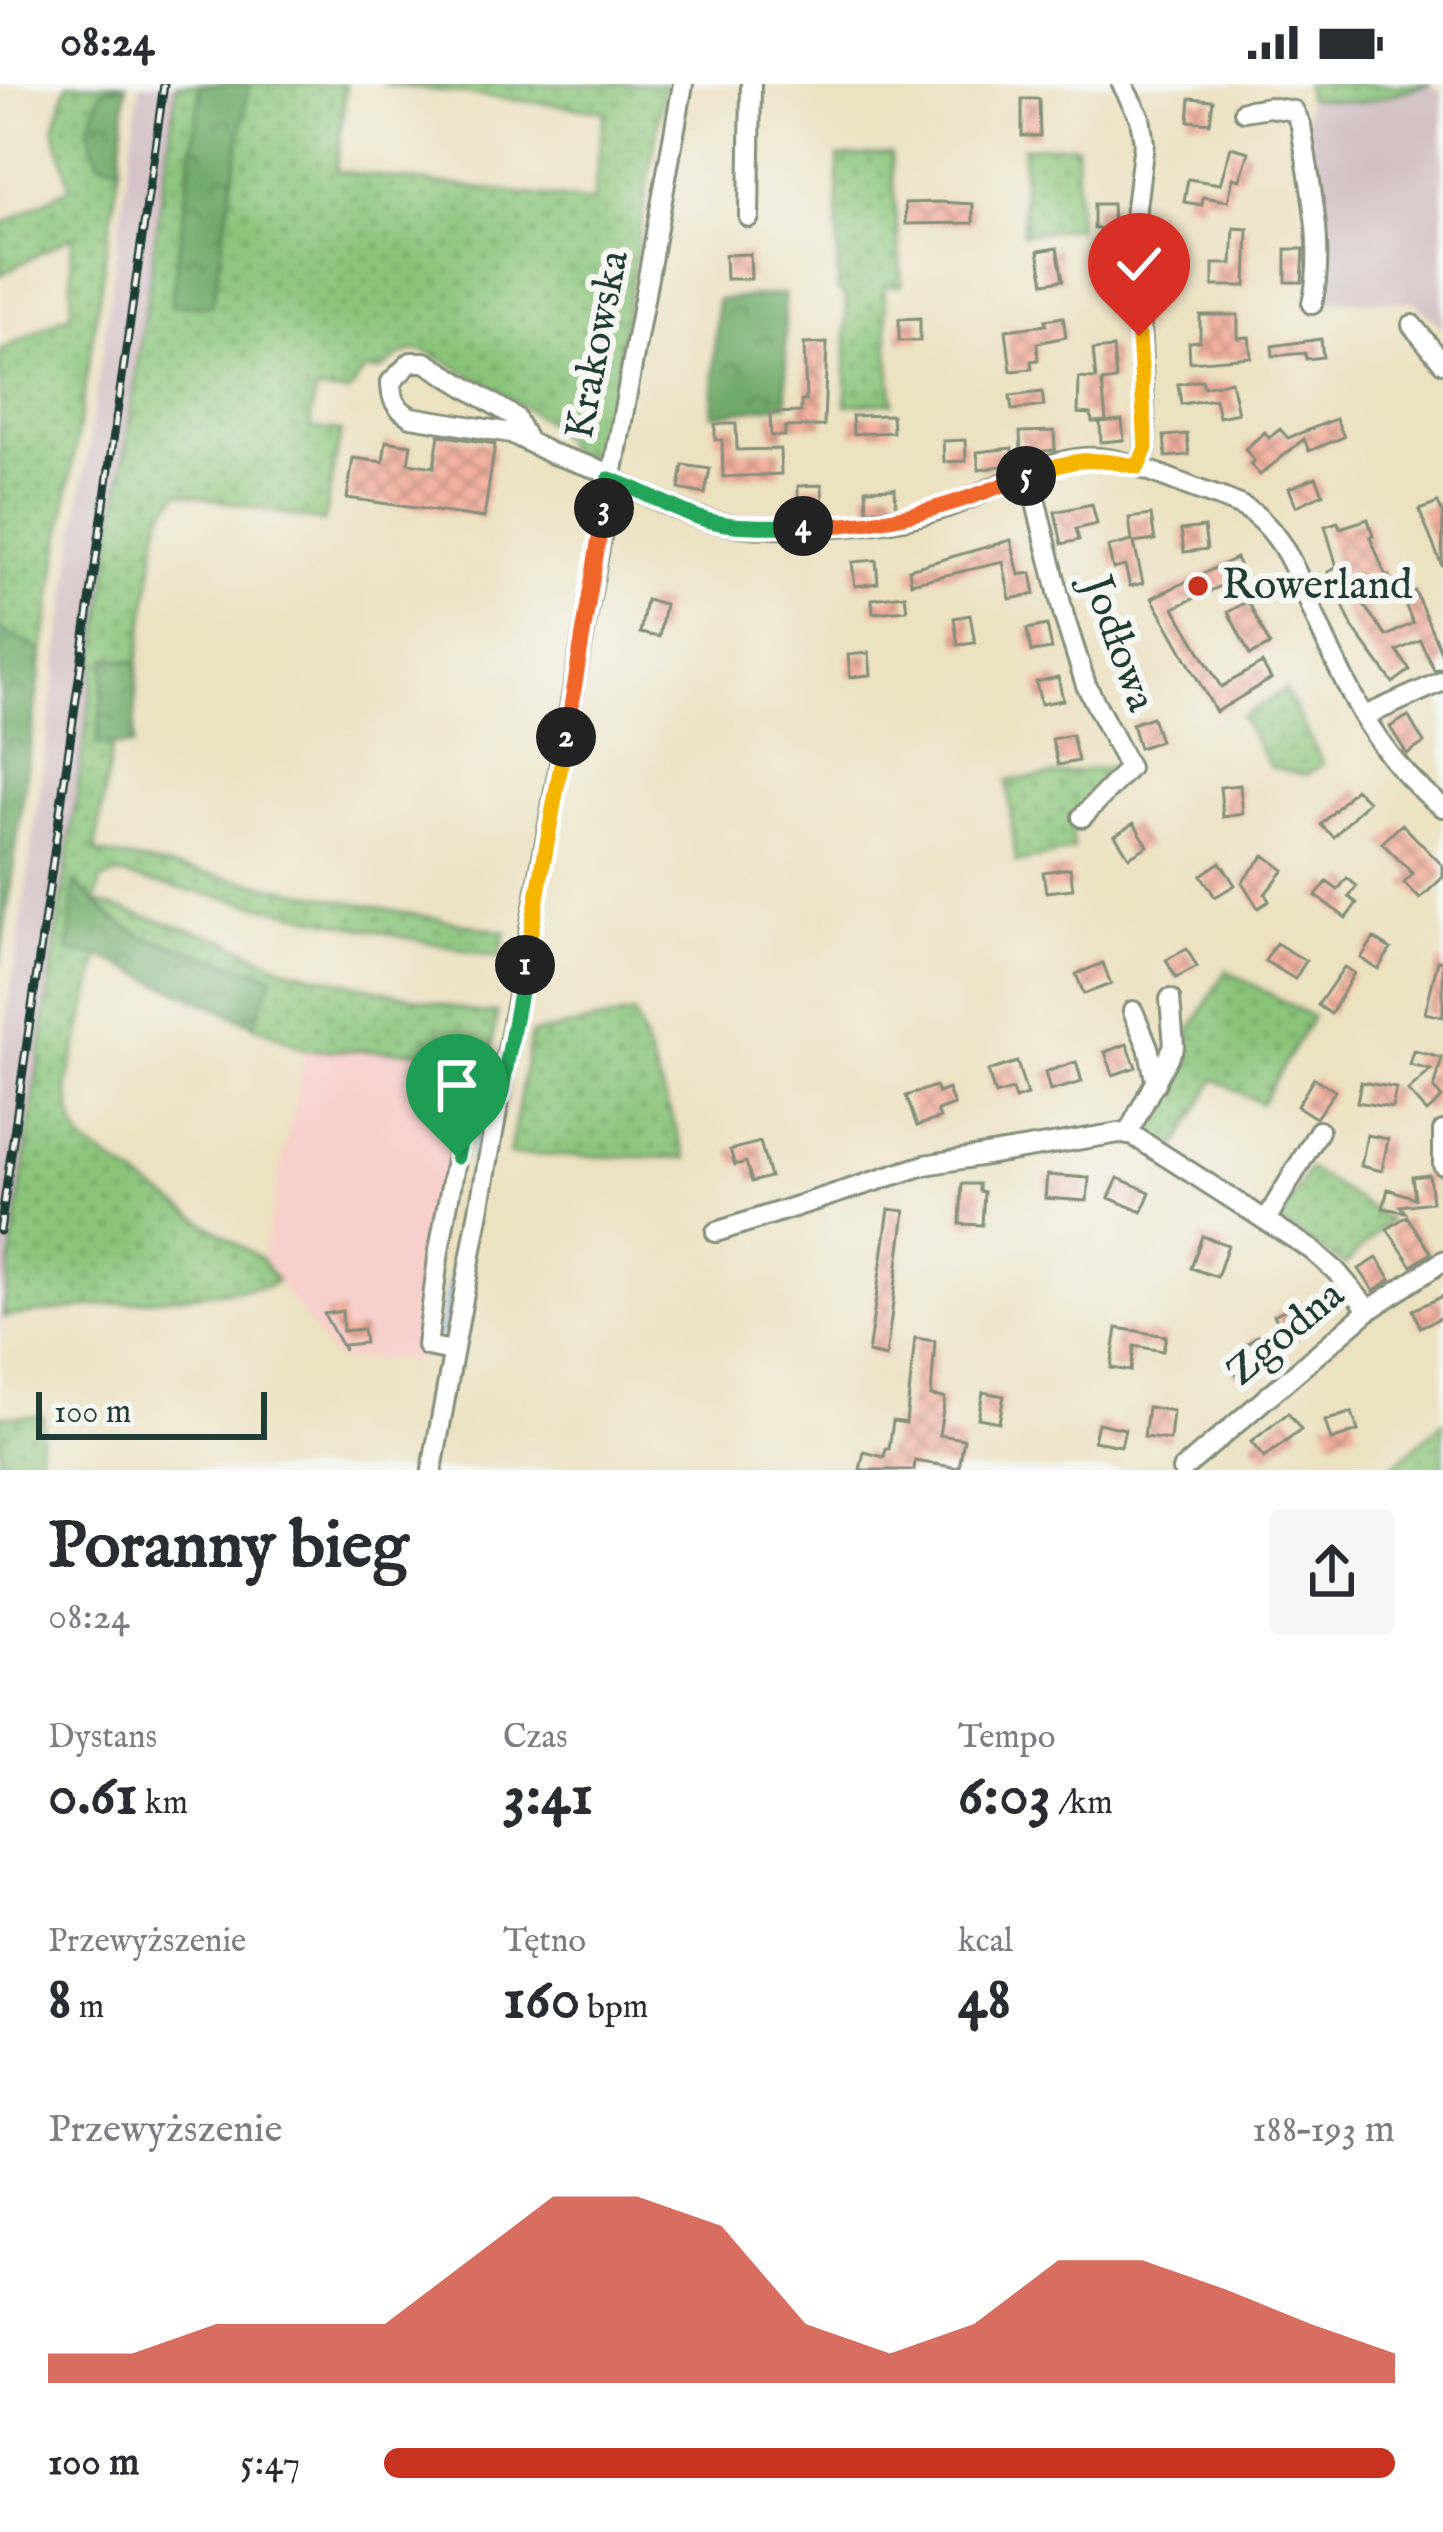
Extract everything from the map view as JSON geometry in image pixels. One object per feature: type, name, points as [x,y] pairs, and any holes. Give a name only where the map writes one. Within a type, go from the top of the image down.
[{"type":"street","name":"Krakowska","points":[[432,1470],[683,84]]},
{"type":"street","points":[[749,217],[751,84]]},
{"type":"street","points":[[1122,84],[1140,118],[1144,143],[1135,216],[1146,448],[1138,467]]},
{"type":"street","points":[[1244,111],[1270,106],[1294,112],[1301,125],[1318,249],[1319,277],[1312,304]]},
{"type":"street","points":[[1412,325],[1443,363]]},
{"type":"street","points":[[529,442],[514,416],[425,362],[411,362],[391,382],[391,398],[411,417],[511,433],[529,442],[650,493],[695,517],[723,524],[836,527],[940,510],[1067,461],[1100,458],[1138,467],[1250,511],[1274,532],[1364,716],[1396,767],[1443,807]]},
{"type":"street","name":"Jodłowa","points":[[1029,475],[1086,685],[1129,768],[1082,817]]},
{"type":"street","points":[[1364,716],[1443,681]]},
{"type":"street","points":[[1127,1135],[1174,1046],[1170,999]]},
{"type":"street","points":[[1133,1011],[1156,1083]]},
{"type":"street","points":[[452,1351],[427,1346],[439,1250],[469,1091],[501,1095]]},
{"type":"street","points":[[1266,1220],[1318,1131]]},
{"type":"street","points":[[1443,1132],[1443,1165]]},
{"type":"street","points":[[716,1232],[925,1165],[1119,1133],[1312,1250],[1369,1310]]},
{"type":"street","name":"Zgodna","points":[[1182,1470],[1369,1310],[1443,1261]]},
{"type":"shaded area","points":[[140,84],[177,84],[0,1340],[0,1069]]},
{"type":"shaded area","points":[[1430,86],[1443,93],[1443,328],[1414,302],[1315,300],[1305,207],[1307,98],[1361,103]]},
{"type":"shaded area","points":[[306,1050],[469,1052],[418,1361],[335,1359],[262,1260]]},
{"type":"green space","points":[[67,84],[121,84],[101,92],[99,162],[120,165],[43,652],[0,629],[0,351],[71,313],[72,236],[0,275],[0,226],[70,187],[54,128]]},
{"type":"green space","points":[[126,84],[120,165],[99,162],[88,130],[101,91]]},
{"type":"green space","points":[[177,84],[201,84],[171,304],[211,306],[249,84],[346,84],[336,171],[593,202],[604,111],[382,84],[665,84],[607,426],[595,453],[578,458],[533,413],[422,351],[404,354],[380,371],[365,370],[349,393],[315,391],[310,428],[341,431],[324,522],[179,492],[160,517],[138,662],[107,658],[97,745],[112,746],[95,852],[506,932],[500,958],[119,875],[101,880],[96,902],[223,939],[282,967],[483,1014],[497,1012],[489,1070],[466,1067],[468,1052],[306,1050],[253,1025],[272,976],[142,936],[111,917],[76,883],[100,956],[67,1085],[74,1125],[83,1143],[262,1260],[277,1281],[268,1286],[3,1317]]},
{"type":"green space","points":[[201,84],[249,84],[212,306],[171,305]]},
{"type":"green space","points":[[1305,84],[1431,84],[1361,103],[1307,98]]},
{"type":"green space","points":[[1076,145],[1078,228],[1023,234],[1023,147]]},
{"type":"green space","points":[[891,153],[902,285],[884,286],[893,402],[846,405],[846,298],[838,290],[838,157]]},
{"type":"green space","points":[[784,294],[787,404],[712,415],[717,300]]},
{"type":"green space","points":[[0,629],[43,652],[0,964]]},
{"type":"green space","points":[[106,658],[138,662],[133,746],[97,745]]},
{"type":"green space","points":[[1285,690],[1323,764],[1306,775],[1270,767],[1241,717]]},
{"type":"green space","points":[[1119,766],[1072,817],[1073,850],[1016,863],[1007,781]]},
{"type":"green space","points":[[74,882],[111,917],[142,936],[273,976],[253,1025],[100,956],[69,951]]},
{"type":"green space","points":[[1226,970],[1312,1017],[1261,1104],[1215,1079],[1175,1150],[1135,1127]]},
{"type":"green space","points":[[634,1014],[687,1158],[509,1155],[531,1034]]},
{"type":"green space","points":[[1309,1169],[1389,1220],[1345,1265],[1279,1222]]},
{"type":"green space","points":[[0,1416],[43,1416],[38,1470],[0,1470]]},
{"type":"green space","points":[[1443,1422],[1443,1470],[1389,1470]]},
{"type":"building","points":[[1190,98],[1213,100],[1210,123],[1188,121]]},
{"type":"building","points":[[1022,99],[1039,99],[1040,136],[1022,136]]},
{"type":"building","points":[[1231,147],[1249,152],[1240,180],[1233,178],[1228,201],[1203,197],[1202,205],[1184,202],[1188,179],[1220,184]]},
{"type":"building","points":[[905,203],[973,204],[973,223],[906,224]]},
{"type":"building","points":[[1094,204],[1112,204],[1113,228],[1094,229]]},
{"type":"building","points":[[1234,228],[1248,229],[1246,286],[1213,286],[1213,264],[1232,264]]},
{"type":"building","points":[[1057,248],[1063,280],[1044,283],[1038,251]]},
{"type":"building","points":[[1286,249],[1304,249],[1302,282],[1286,282]]},
{"type":"building","points":[[750,254],[751,279],[726,279],[725,255]]},
{"type":"building","points":[[1200,315],[1238,315],[1238,338],[1249,337],[1251,357],[1190,362],[1189,342],[1200,341]]},
{"type":"building","points":[[1063,317],[1066,337],[1037,343],[1038,360],[1031,361],[1032,369],[1011,371],[1006,330],[1046,325],[1045,320]]},
{"type":"building","points":[[920,318],[920,341],[899,341],[899,319]]},
{"type":"building","points":[[1321,339],[1323,357],[1306,359],[1305,353],[1273,356],[1272,346]]},
{"type":"building","points":[[827,343],[824,426],[785,427],[785,436],[771,436],[770,413],[801,412],[801,401],[806,401],[804,344]]},
{"type":"building","points":[[1113,348],[1116,380],[1102,382],[1106,421],[1092,422],[1091,414],[1078,413],[1079,378],[1096,379],[1093,350]]},
{"type":"building","points":[[1202,380],[1204,387],[1231,381],[1238,413],[1219,417],[1215,399],[1181,404],[1178,384]]},
{"type":"building","points":[[1042,392],[1044,406],[1012,410],[1010,396]]},
{"type":"building","points":[[892,415],[893,432],[853,434],[852,416]]},
{"type":"building","points":[[1336,419],[1344,437],[1309,451],[1304,439],[1260,475],[1250,464],[1254,461],[1245,449],[1265,432],[1269,438],[1280,429],[1288,438]]},
{"type":"building","points":[[1122,420],[1124,440],[1101,442],[1100,422]]},
{"type":"building","points":[[715,424],[736,424],[737,450],[780,449],[781,474],[723,477],[722,440],[715,440]]},
{"type":"building","points":[[1054,431],[1055,450],[1021,453],[1020,432]]},
{"type":"building","points":[[1187,434],[1189,455],[1166,457],[1164,436]]},
{"type":"building","points":[[439,435],[495,444],[484,518],[347,498],[353,458],[383,462],[386,441],[411,445],[408,463],[434,467]]},
{"type":"building","points":[[965,440],[966,461],[944,462],[943,441]]},
{"type":"building","points":[[1012,448],[1013,464],[979,470],[977,452]]},
{"type":"building","points":[[683,465],[710,469],[705,494],[679,489]]},
{"type":"building","points":[[1316,477],[1323,494],[1296,506],[1289,488]]},
{"type":"building","points":[[822,485],[823,510],[798,511],[798,486]]},
{"type":"building","points":[[895,488],[896,507],[867,510],[866,489]]},
{"type":"building","points":[[1438,503],[1443,515],[1442,566],[1419,510]]},
{"type":"building","points":[[1092,504],[1097,524],[1076,529],[1079,540],[1062,544],[1055,512]]},
{"type":"building","points":[[1151,515],[1155,540],[1134,543],[1143,583],[1130,586],[1125,566],[1113,569],[1108,547],[1132,541],[1129,518]]},
{"type":"building","points":[[1368,519],[1370,537],[1396,592],[1365,607],[1386,636],[1413,623],[1402,597],[1415,591],[1443,657],[1443,668],[1434,670],[1420,640],[1397,651],[1410,670],[1393,683],[1353,628],[1328,572],[1337,567],[1325,526],[1338,522],[1340,528]]},
{"type":"building","points":[[1204,527],[1207,549],[1184,552],[1181,530]]},
{"type":"building","points":[[1011,540],[1019,575],[1031,573],[1035,594],[1010,599],[1003,562],[911,583],[909,569]]},
{"type":"building","points":[[1236,558],[1244,575],[1174,608],[1221,687],[1262,663],[1271,679],[1216,712],[1152,598]]},
{"type":"building","points":[[876,560],[878,583],[855,586],[852,562]]},
{"type":"building","points":[[905,595],[907,610],[873,613],[872,599]]},
{"type":"building","points":[[646,600],[665,604],[659,637],[640,633]]},
{"type":"building","points":[[1248,601],[1270,645],[1250,655],[1228,612]]},
{"type":"building","points":[[970,615],[975,643],[958,645],[954,618]]},
{"type":"building","points":[[1047,625],[1052,649],[1031,652],[1027,629]]},
{"type":"building","points":[[869,653],[871,675],[850,677],[848,655]]},
{"type":"building","points":[[1058,677],[1063,700],[1041,704],[1036,682]]},
{"type":"building","points":[[1408,716],[1424,743],[1407,754],[1390,727]]},
{"type":"building","points":[[1152,717],[1160,741],[1139,748],[1132,724]]},
{"type":"building","points":[[1072,735],[1078,761],[1058,765],[1052,739]]},
{"type":"building","points":[[1240,785],[1243,814],[1223,817],[1220,787]]},
{"type":"building","points":[[1355,789],[1368,801],[1334,837],[1321,825]]},
{"type":"building","points":[[1134,823],[1148,846],[1129,857],[1115,835]]},
{"type":"building","points":[[1402,824],[1443,866],[1443,877],[1420,899],[1404,883],[1413,874],[1382,843]]},
{"type":"building","points":[[1264,855],[1284,870],[1265,894],[1269,901],[1258,908],[1242,882]]},
{"type":"building","points":[[1220,862],[1235,885],[1215,897],[1201,875]]},
{"type":"building","points":[[1070,868],[1073,889],[1046,892],[1043,872]]},
{"type":"building","points":[[1347,878],[1357,886],[1349,897],[1357,903],[1346,918],[1316,896],[1327,882],[1338,890]]},
{"type":"building","points":[[1374,938],[1391,949],[1378,969],[1361,958]]},
{"type":"building","points":[[1276,943],[1306,961],[1295,979],[1265,961]]},
{"type":"building","points":[[1187,949],[1197,967],[1176,978],[1166,960]]},
{"type":"building","points":[[1438,960],[1443,961],[1443,1017],[1425,1013]]},
{"type":"building","points":[[1103,963],[1111,984],[1084,994],[1076,974]]},
{"type":"building","points":[[1344,967],[1354,973],[1331,1014],[1318,1005]]},
{"type":"building","points":[[1127,1044],[1136,1067],[1113,1075],[1105,1052]]},
{"type":"building","points":[[1414,1051],[1442,1058],[1434,1089],[1442,1098],[1427,1112],[1408,1091],[1431,1070],[1410,1065]]},
{"type":"building","points":[[1017,1062],[1027,1095],[1015,1099],[1012,1090],[995,1095],[988,1071]]},
{"type":"building","points":[[1076,1062],[1082,1082],[1050,1091],[1045,1072]]},
{"type":"building","points":[[1314,1078],[1335,1091],[1316,1118],[1297,1106]]},
{"type":"building","points":[[1361,1082],[1396,1088],[1392,1108],[1357,1102]]},
{"type":"building","points":[[935,1086],[938,1093],[948,1089],[954,1105],[937,1111],[940,1118],[917,1126],[906,1096]]},
{"type":"building","points":[[1367,1135],[1388,1139],[1382,1171],[1361,1166]]},
{"type":"building","points":[[760,1142],[770,1177],[752,1182],[746,1162],[735,1165],[730,1150]]},
{"type":"building","points":[[1047,1175],[1089,1178],[1087,1201],[1045,1198]]},
{"type":"building","points":[[1429,1175],[1432,1202],[1400,1206],[1405,1212],[1383,1208],[1388,1189],[1415,1198],[1412,1177]]},
{"type":"building","points":[[1118,1178],[1150,1192],[1142,1212],[1109,1198]]},
{"type":"building","points":[[962,1184],[979,1184],[979,1191],[984,1192],[982,1225],[960,1224]]},
{"type":"building","points":[[889,1209],[905,1211],[886,1357],[868,1353]]},
{"type":"building","points":[[1407,1216],[1431,1253],[1412,1266],[1387,1229]]},
{"type":"building","points":[[1202,1236],[1228,1245],[1217,1277],[1191,1268]]},
{"type":"building","points":[[1377,1258],[1391,1279],[1374,1291],[1359,1269]]},
{"type":"building","points":[[1443,1296],[1443,1317],[1420,1327],[1413,1310]]},
{"type":"building","points":[[1294,1305],[1308,1329],[1288,1340],[1274,1315]]},
{"type":"building","points":[[342,1311],[343,1331],[363,1329],[365,1343],[343,1345],[344,1350],[324,1314]]},
{"type":"building","points":[[1117,1328],[1166,1336],[1163,1351],[1134,1346],[1131,1371],[1111,1368]]},
{"type":"building","points":[[1258,1335],[1274,1355],[1240,1379],[1230,1367]]},
{"type":"building","points":[[915,1338],[935,1341],[931,1396],[945,1398],[939,1435],[964,1439],[959,1468],[915,1461],[914,1470],[860,1470],[864,1452],[884,1457],[893,1421],[906,1423]]},
{"type":"building","points":[[983,1392],[1004,1396],[999,1422],[978,1418]]},
{"type":"building","points":[[1148,1407],[1173,1411],[1170,1440],[1144,1437]]},
{"type":"building","points":[[1352,1412],[1358,1431],[1331,1440],[1325,1421]]},
{"type":"building","points":[[1288,1413],[1301,1430],[1264,1458],[1251,1442]]},
{"type":"building","points":[[1098,1423],[1125,1429],[1121,1446],[1094,1441]]},
{"type":"waterway","points":[[441,1336],[483,1106]]},
{"type":"railway","points":[[0,1231],[164,84]]},
{"type":"place","name":"Rowerland","points":[[1198,586]]},
{"type":"route","points":[[457,1157],[469,1091],[501,1095],[609,479],[650,493],[695,517],[723,524],[836,527],[940,510],[1067,461],[1100,458],[1138,467],[1146,448],[1139,336]]}]
